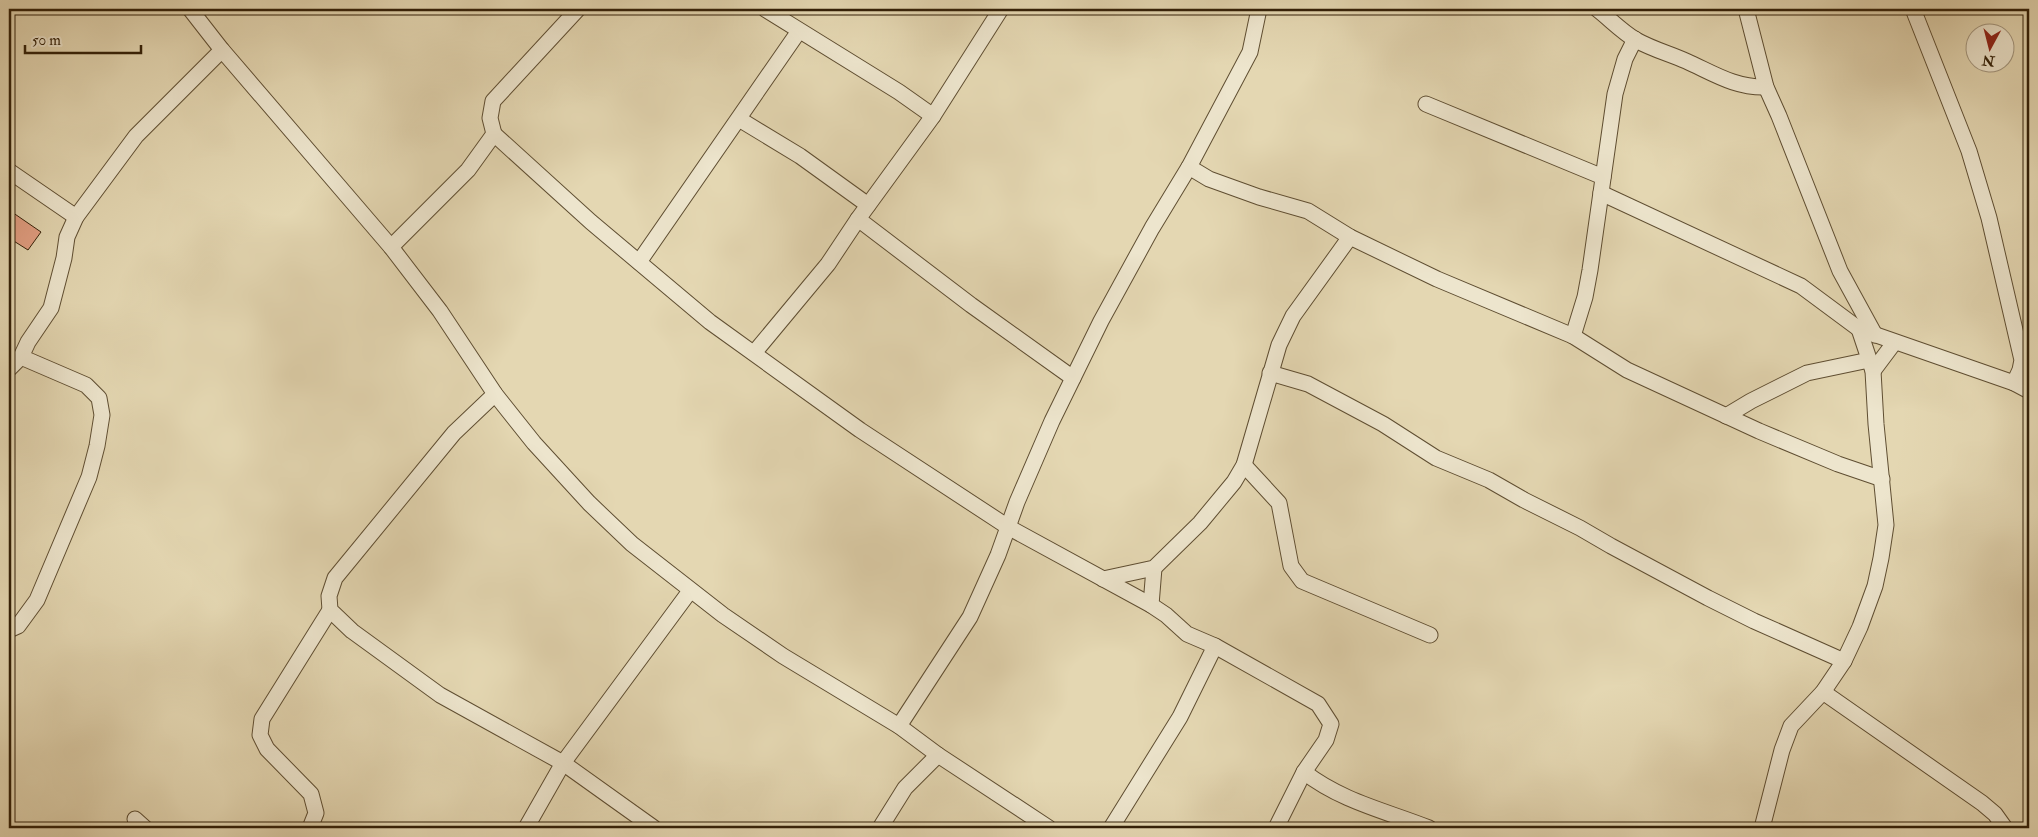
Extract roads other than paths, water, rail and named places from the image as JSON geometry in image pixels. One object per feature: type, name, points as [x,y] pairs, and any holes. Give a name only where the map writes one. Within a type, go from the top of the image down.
[{"type":"street","points":[[190,9],[222,50],[391,247],[440,311],[495,394],[534,443],[589,503],[632,544],[690,591],[783,656],[899,726],[938,755],[1049,828]]},
{"type":"street","points":[[578,9],[493,101],[490,118],[494,134],[591,222],[710,322],[860,430],[1008,527],[1152,605],[1187,634],[1215,646],[1318,704],[1331,724],[1326,740],[1304,772],[1276,828]]},
{"type":"street","points":[[765,9],[900,92],[933,116]]},
{"type":"street","points":[[754,353],[828,264],[858,219],[933,116],[1001,9]]},
{"type":"street","points":[[899,726],[970,617],[998,555],[1052,422],[1101,321],[1189,167],[1250,52],[1259,9]]},
{"type":"street","points":[[1597,9],[1634,39],[1731,82],[1754,88],[1766,87]]},
{"type":"street","points":[[1746,9],[1766,87],[1840,271],[1875,336]]},
{"type":"street","points":[[1913,9],[1969,151],[1988,218],[2022,360],[2014,384]]},
{"type":"street","points":[[639,262],[799,31]]},
{"type":"street","points":[[1573,336],[1585,297],[1615,94],[1625,60],[1634,39]]},
{"type":"street","points":[[9,369],[21,357],[28,342],[51,308],[64,258],[67,237],[76,217],[136,136],[222,50]]},
{"type":"street","points":[[1426,104],[1603,177]]},
{"type":"street","points":[[739,119],[800,156],[868,205]]},
{"type":"street","points":[[391,247],[468,170],[494,134]]},
{"type":"street","points":[[1189,167],[1209,179],[1259,197],[1308,211],[1350,237],[1437,279],[1573,336],[1627,370],[1726,416],[1838,464],[1882,479]]},
{"type":"street","points":[[9,171],[76,217]]},
{"type":"street","points":[[1601,193],[1802,286],[1859,329],[2029,391]]},
{"type":"street","points":[[858,219],[971,305],[1073,378]]},
{"type":"street","points":[[1103,579],[1154,568],[1200,522],[1234,482],[1244,465],[1278,344],[1293,316],[1350,237]]},
{"type":"street","points":[[1762,828],[1782,750],[1791,726],[1823,692],[1844,661],[1869,602],[1882,558],[1886,525],[1871,366],[1859,329]]},
{"type":"street","points":[[1726,416],[1751,401],[1807,373],[1871,366],[1894,343]]},
{"type":"street","points":[[9,630],[18,626],[37,600],[90,477],[98,446],[102,415],[99,398],[86,385],[21,357]]},
{"type":"street","points":[[1270,373],[1308,384],[1383,424],[1436,458],[1489,480],[1754,622],[1844,661]]},
{"type":"street","points":[[310,828],[316,813],[311,794],[267,749],[260,736],[262,719],[330,610],[329,596],[335,578],[454,433],[495,394]]},
{"type":"street","points":[[1244,465],[1279,503],[1291,566],[1302,581],[1430,635]]},
{"type":"street","points":[[1152,605],[1154,568]]},
{"type":"street","points":[[526,828],[563,763],[690,591]]},
{"type":"street","points":[[330,610],[352,631],[440,695],[563,763],[654,828]]},
{"type":"street","points":[[1111,828],[1180,717],[1215,646]]},
{"type":"street","points":[[1823,692],[1982,803],[1995,814],[2005,828]]},
{"type":"street","points":[[880,828],[905,788],[938,755]]},
{"type":"street","points":[[1304,772],[1316,782],[1340,796],[1429,828]]}]
